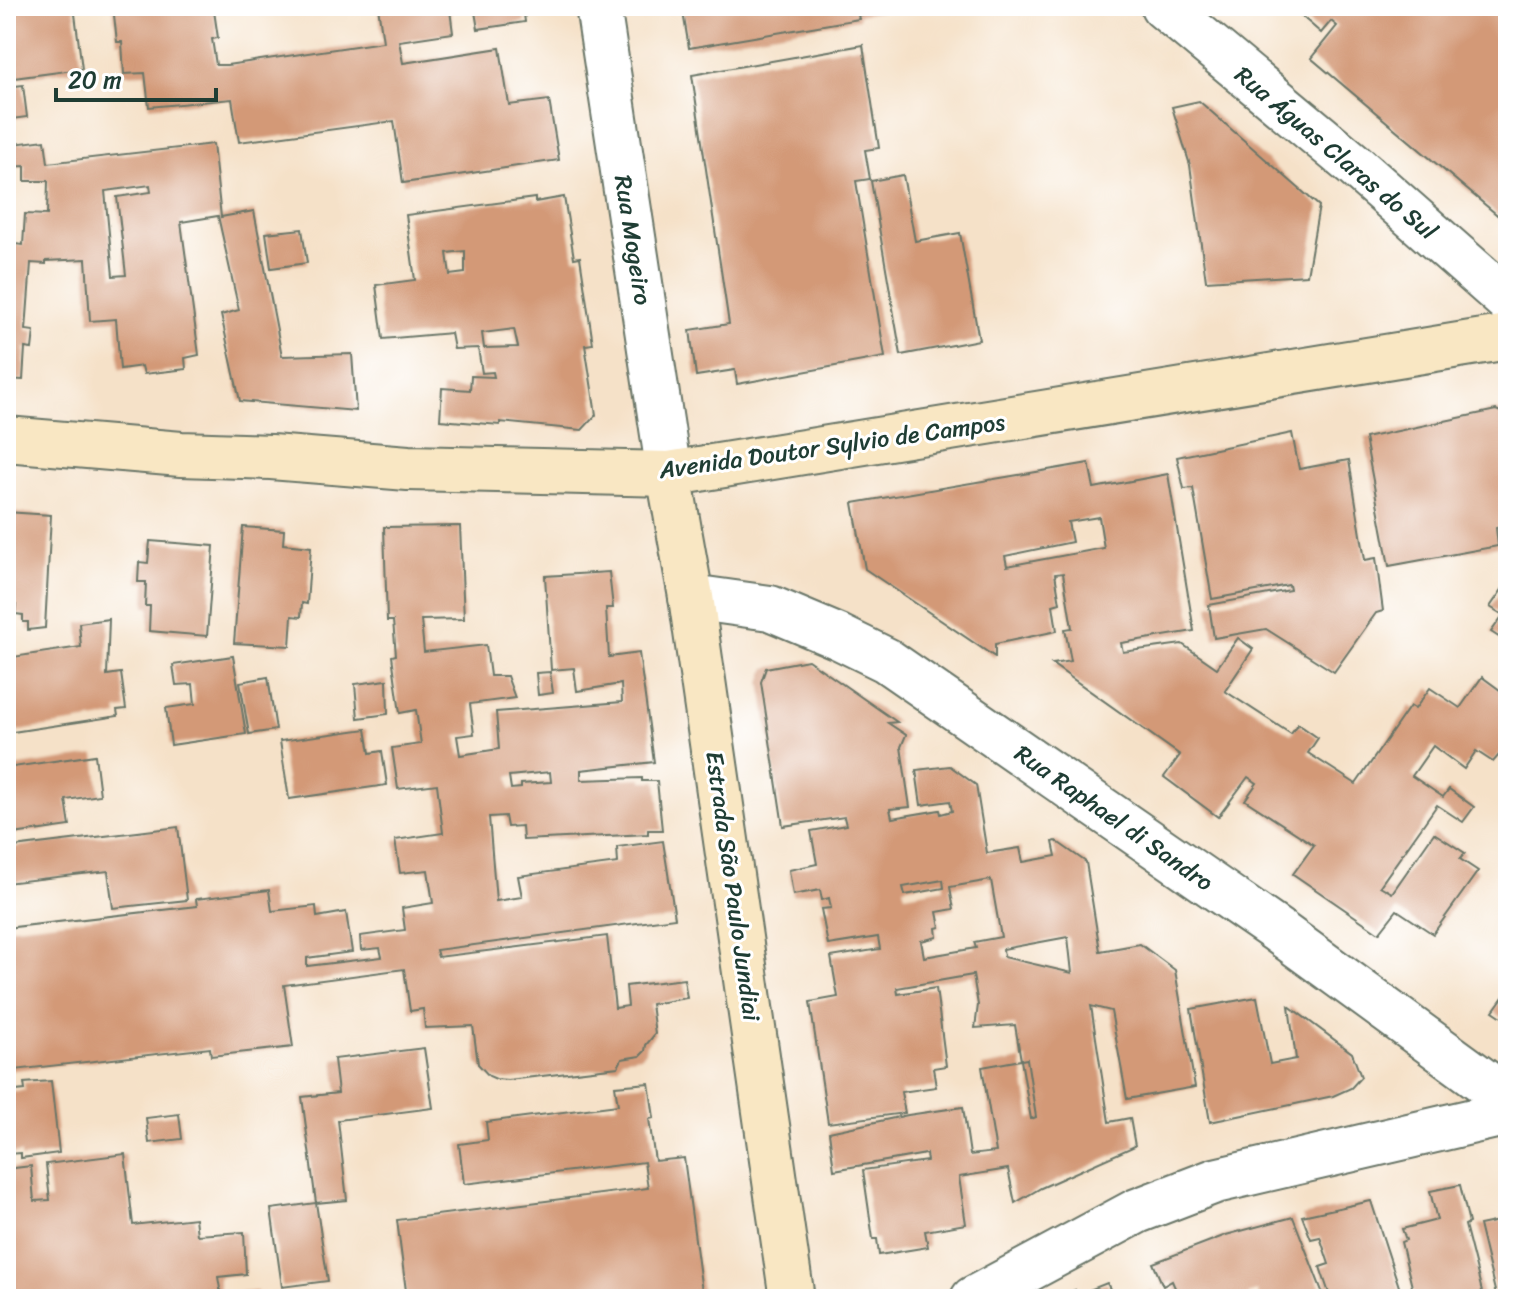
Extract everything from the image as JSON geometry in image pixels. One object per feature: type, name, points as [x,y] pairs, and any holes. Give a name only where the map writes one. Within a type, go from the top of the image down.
[{"type":"main road","name":"Avenida Doutor Sylvio de Campos","points":[[6,439],[408,468],[669,474],[1508,337]]},
{"type":"main road","name":"Estrada São Paulo Jundiai","points":[[669,474],[691,597],[792,1299]]},
{"type":"street","name":"Rua Mogeiro","points":[[598,6],[669,474]]},
{"type":"street","name":"Rua Águas Claras do Sul","points":[[1163,6],[1354,165],[1508,301]]},
{"type":"street","name":"Rua Raphael di Sandro","points":[[691,597],[770,608],[886,660],[1278,931],[1508,1099]]},
{"type":"street","points":[[973,1299],[1137,1211],[1215,1181],[1508,1113]]},
{"type":"building","points":[[6,6],[74,6],[82,69],[6,79]]},
{"type":"building","points":[[113,6],[217,6],[218,11],[214,11],[218,38],[212,39],[216,65],[227,65],[383,42],[378,6],[461,6],[450,10],[453,33],[399,41],[403,63],[500,48],[509,105],[549,100],[559,160],[403,183],[394,121],[239,142],[232,99],[149,107],[145,73],[124,74],[122,42],[117,42]]},
{"type":"building","points":[[474,6],[523,6],[525,22],[478,29]]},
{"type":"building","points":[[682,6],[900,8],[858,15],[859,19],[689,48]]},
{"type":"building","points":[[1290,6],[1508,6],[1508,224],[1311,58],[1337,26],[1331,21],[1321,33]]},
{"type":"building","points":[[863,45],[879,148],[865,150],[870,179],[856,181],[885,357],[737,384],[735,370],[696,376],[690,330],[729,324],[692,75]]},
{"type":"building","points":[[23,85],[27,117],[11,119],[14,144],[45,140],[48,163],[213,144],[221,217],[254,211],[282,356],[352,354],[356,411],[240,401],[221,315],[239,310],[218,216],[181,222],[199,355],[185,358],[186,369],[144,374],[142,366],[120,369],[116,319],[90,321],[86,259],[46,261],[46,264],[31,263],[26,330],[34,331],[32,349],[25,348],[23,380],[6,379],[6,243],[23,245],[25,214],[47,215],[48,181],[25,181],[25,166],[6,167],[6,87]],"holes":[[[150,185],[151,192],[117,197],[126,275],[113,276],[105,191]]]},
{"type":"building","points":[[1199,101],[1319,206],[1307,275],[1206,281],[1190,165],[1172,107]]},
{"type":"building","points":[[903,175],[915,241],[960,233],[979,340],[901,355],[871,181]]},
{"type":"building","points":[[564,197],[574,258],[580,257],[593,344],[585,345],[596,415],[582,430],[440,420],[442,388],[470,390],[471,376],[494,377],[493,372],[482,373],[478,348],[454,349],[451,333],[383,339],[376,285],[415,280],[406,215],[535,198],[535,202]],"holes":[[[465,251],[465,273],[450,275],[447,253]],[[514,329],[518,347],[484,348],[482,333]]]},
{"type":"building","points":[[302,229],[307,263],[271,268],[266,233]]},
{"type":"building","points":[[1496,410],[1508,415],[1508,525],[1496,528],[1498,546],[1389,566],[1365,438]]},
{"type":"building","points":[[1292,433],[1299,469],[1349,460],[1365,560],[1376,558],[1383,611],[1376,613],[1334,672],[1266,629],[1214,638],[1209,605],[1290,590],[1289,585],[1212,599],[1193,488],[1184,489],[1177,457]]},
{"type":"building","points":[[1089,463],[1094,488],[1168,474],[1194,631],[1121,643],[1123,652],[1182,644],[1217,668],[1238,638],[1253,649],[1225,691],[1291,734],[1298,724],[1318,738],[1308,753],[1356,784],[1410,706],[1415,709],[1430,688],[1460,708],[1482,677],[1508,696],[1508,751],[1505,748],[1493,762],[1476,751],[1464,769],[1433,746],[1412,776],[1443,797],[1449,789],[1474,807],[1463,822],[1437,805],[1380,886],[1392,893],[1434,833],[1465,853],[1460,859],[1478,871],[1433,934],[1397,910],[1379,933],[1293,874],[1314,845],[1245,800],[1257,783],[1248,777],[1218,817],[1164,777],[1180,755],[1052,664],[1071,661],[1065,629],[1072,628],[1063,573],[1055,574],[1060,603],[1053,605],[1057,631],[995,644],[995,657],[865,569],[853,503]],"holes":[[[1099,517],[1104,548],[1007,566],[1005,556],[1072,542],[1068,522]]]},
{"type":"building","points":[[6,512],[51,515],[45,628],[28,630],[28,622],[23,622],[23,615],[15,614],[16,605],[6,605]]},
{"type":"building","points":[[460,526],[464,619],[421,620],[424,652],[486,645],[490,676],[507,676],[515,698],[470,704],[474,734],[457,736],[460,755],[499,749],[496,712],[622,702],[621,684],[577,691],[574,668],[551,670],[545,576],[609,572],[613,608],[606,608],[609,657],[639,653],[654,762],[581,770],[581,780],[642,778],[642,781],[657,781],[662,830],[648,830],[648,834],[523,840],[522,826],[507,827],[505,816],[489,817],[496,901],[522,897],[518,876],[618,863],[617,847],[663,841],[675,918],[436,950],[438,957],[607,936],[615,1008],[628,1006],[626,986],[684,979],[687,998],[651,1004],[655,1034],[640,1056],[622,1059],[618,1067],[508,1080],[489,1076],[478,1064],[473,1026],[425,1028],[423,1009],[410,1011],[404,969],[284,985],[293,1047],[211,1056],[210,1048],[6,1071],[6,928],[197,906],[196,899],[269,890],[272,911],[316,906],[317,917],[346,912],[352,952],[307,958],[307,966],[382,957],[380,948],[361,950],[360,936],[405,930],[402,908],[433,903],[428,870],[400,873],[395,840],[443,833],[437,784],[398,789],[392,748],[421,744],[416,710],[400,713],[392,656],[396,655],[393,621],[387,621],[384,527]],"holes":[[[550,772],[551,782],[521,784],[521,788],[511,789],[509,776]]]},
{"type":"building","points":[[243,527],[284,530],[283,544],[311,547],[307,604],[302,603],[301,617],[292,616],[290,646],[234,643]]},
{"type":"building","points":[[150,541],[214,546],[207,636],[149,631],[150,606],[145,606],[146,582],[138,582],[139,562],[148,563]]},
{"type":"building","points":[[1508,581],[1508,643],[1491,632],[1503,615],[1490,607]]},
{"type":"building","points":[[109,619],[107,675],[121,673],[126,709],[117,710],[118,716],[6,733],[6,658],[81,647],[79,623]]},
{"type":"building","points":[[233,656],[246,734],[171,745],[166,708],[195,704],[193,684],[176,685],[173,665]]},
{"type":"building","points":[[808,660],[897,722],[888,723],[906,735],[901,747],[910,807],[890,809],[892,818],[952,811],[950,801],[921,805],[916,770],[950,766],[976,785],[987,853],[1020,848],[1023,862],[1056,856],[1053,842],[1056,841],[1086,862],[1100,951],[1140,944],[1175,970],[1195,1087],[1127,1099],[1111,1011],[1091,1006],[1109,1122],[1130,1118],[1135,1146],[1015,1203],[1008,1169],[959,1177],[966,1224],[925,1231],[928,1247],[879,1255],[877,1239],[873,1239],[863,1170],[927,1161],[926,1154],[834,1170],[829,1132],[963,1107],[970,1155],[996,1152],[982,1067],[1021,1060],[1015,1025],[975,1028],[978,1005],[973,975],[897,988],[898,994],[936,988],[946,1066],[933,1068],[936,1087],[901,1092],[905,1113],[828,1123],[810,1002],[838,997],[831,957],[880,949],[878,937],[828,945],[821,909],[831,908],[829,898],[822,900],[820,890],[793,895],[789,870],[817,864],[811,831],[846,825],[844,817],[783,826],[761,682],[766,668]],"holes":[[[943,880],[944,888],[905,895],[903,887]],[[991,880],[1001,937],[974,942],[976,948],[924,957],[921,941],[937,937],[936,928],[940,927],[937,912],[954,909],[950,887]],[[1068,937],[1072,973],[1004,957],[1003,949]],[[1027,1059],[1036,1117],[1031,1119],[1021,1060]]]},
{"type":"building","points":[[550,672],[553,693],[538,695],[536,673]]},
{"type":"building","points":[[268,677],[276,730],[249,734],[240,682]]},
{"type":"building","points":[[387,680],[388,714],[358,718],[355,684]]},
{"type":"building","points":[[366,729],[370,753],[382,751],[387,785],[289,799],[280,741]]},
{"type":"building","points":[[95,755],[100,795],[66,800],[70,826],[6,835],[6,768]]},
{"type":"building","points":[[178,827],[187,900],[113,908],[108,871],[6,883],[6,848]]},
{"type":"building","points":[[1508,990],[1508,1021],[1493,1011]]},
{"type":"building","points":[[1257,997],[1270,1064],[1296,1059],[1289,1006],[1352,1053],[1361,1077],[1351,1088],[1333,1096],[1210,1122],[1191,1009]]},
{"type":"building","points":[[424,1048],[433,1108],[338,1120],[347,1200],[316,1203],[302,1097],[338,1093],[334,1059]]},
{"type":"building","points":[[51,1081],[59,1153],[21,1158],[21,1153],[6,1154],[6,1092],[25,1090],[24,1083]]},
{"type":"building","points":[[649,1083],[654,1118],[649,1119],[655,1161],[684,1158],[703,1299],[407,1299],[397,1220],[648,1188],[644,1162],[464,1184],[459,1144],[488,1140],[486,1122],[618,1105],[615,1086]]},
{"type":"building","points":[[179,1114],[182,1139],[149,1143],[146,1118]]},
{"type":"building","points":[[125,1154],[133,1225],[195,1218],[197,1235],[244,1232],[246,1274],[218,1277],[221,1295],[257,1291],[258,1299],[6,1299],[6,1169],[31,1166],[34,1201],[50,1200],[46,1164]]},
{"type":"building","points":[[1460,1185],[1469,1223],[1465,1225],[1484,1299],[1415,1299],[1401,1242],[1406,1240],[1402,1229],[1437,1220],[1430,1191]]},
{"type":"building","points":[[1371,1201],[1403,1299],[1331,1299],[1320,1267],[1329,1264],[1320,1237],[1311,1239],[1302,1216]]},
{"type":"building","points":[[316,1203],[328,1281],[282,1287],[271,1209]]},
{"type":"building","points":[[1293,1217],[1325,1299],[1260,1299],[1257,1291],[1248,1294],[1251,1299],[1180,1299],[1172,1281],[1163,1286],[1153,1263],[1226,1235]]},
{"type":"building","points":[[1508,1219],[1508,1299],[1497,1299],[1479,1225]]},
{"type":"building","points":[[1107,1283],[1115,1299],[1057,1299],[1075,1290],[1077,1295]]},
{"type":"building","points":[[1153,1290],[1157,1299],[1134,1299]]},
{"type":"building","points":[[325,1294],[326,1299],[299,1299],[299,1297]]}]
